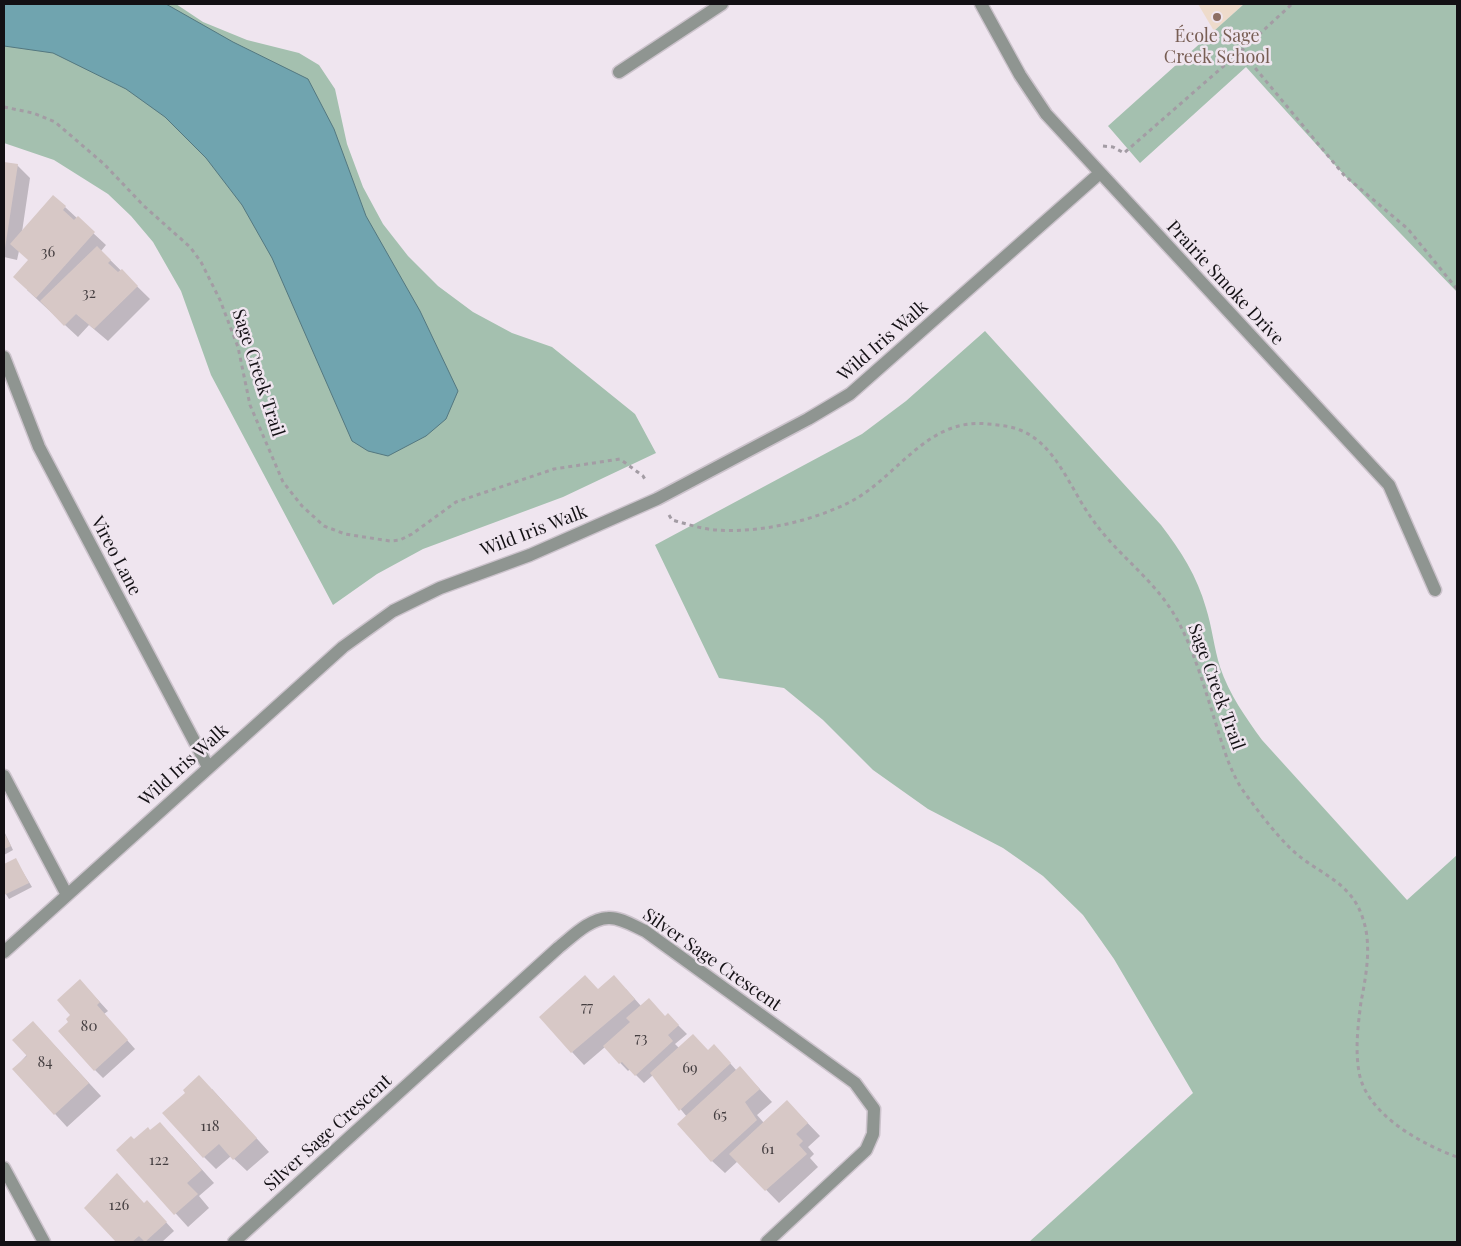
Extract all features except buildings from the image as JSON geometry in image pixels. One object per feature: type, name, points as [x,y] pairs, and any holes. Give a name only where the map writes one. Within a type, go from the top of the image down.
[{"type":"street","points":[[619,72],[722,4]]},
{"type":"street","name":"Prairie Smoke Drive","points":[[982,4],[1020,75],[1046,114],[1389,485],[1435,590]]},
{"type":"street","name":"Wild Iris Walk","points":[[4,952],[343,647],[392,610],[440,588],[530,555],[657,499],[808,419],[850,394],[1100,173]]},
{"type":"street","name":"Vireo Lane","points":[[4,356],[39,447],[208,767]]},
{"type":"street","points":[[4,776],[67,895]]},
{"type":"street","name":"Silver Sage Crescent","points":[[234,1242],[558,948],[585,927],[608,918],[645,930],[855,1083],[874,1109],[873,1134],[866,1150],[767,1242]]},
{"type":"street","points":[[4,1168],[44,1242]]},
{"type":"path","points":[[1086,158],[1105,146],[1124,152],[1241,51],[1292,4]]},
{"type":"path","points":[[1241,51],[1344,175],[1408,228],[1457,289]]},
{"type":"path","name":"Sage Creek Trail","points":[[4,107],[33,113],[55,122],[98,157],[144,206],[190,247],[201,262],[220,300],[238,346],[250,405],[283,482],[302,506],[324,526],[345,534],[400,540],[412,534],[456,502],[554,469],[620,459],[643,476],[672,520],[714,530],[749,530],[783,524],[845,505],[884,480],[931,436],[954,425],[978,423],[1002,426],[1019,430],[1034,438],[1059,466],[1103,536],[1146,576],[1162,595],[1180,624],[1203,683],[1227,759],[1240,786],[1261,816],[1292,850],[1313,867],[1340,882],[1356,903],[1363,919],[1367,942],[1365,980],[1357,1028],[1359,1075],[1368,1096],[1411,1136],[1429,1147],[1457,1157]]},
{"type":"shaded area","name":"École Sage Creek School","points":[[1198,4],[1244,4],[1214,31]]},
{"type":"green space","points":[[4,4],[176,4],[203,22],[247,40],[299,53],[319,65],[335,89],[347,144],[363,187],[383,224],[408,256],[438,286],[473,312],[512,333],[552,347],[635,414],[656,453],[563,497],[423,549],[377,574],[333,605],[211,375],[181,291],[153,242],[131,216],[108,194],[54,160],[4,143]]},
{"type":"green space","points":[[1244,4],[1457,4],[1457,292],[1344,175],[1246,67],[1140,163],[1108,126]]},
{"type":"green space","points":[[985,331],[1161,525],[1175,544],[1188,564],[1202,596],[1218,660],[1228,687],[1262,740],[1407,900],[1457,855],[1457,1242],[1029,1242],[1193,1093],[1114,959],[1083,915],[1043,876],[1003,848],[928,809],[873,770],[823,720],[784,688],[719,678],[655,545],[862,434],[906,401]]},
{"type":"water","points":[[4,4],[166,4],[233,42],[308,79],[334,129],[366,216],[420,311],[458,391],[446,419],[426,436],[388,456],[368,451],[352,441],[272,258],[242,205],[206,158],[165,117],[126,89],[53,53],[4,46]]},
{"type":"place","name":"École Sage Creek School","points":[[1217,17]]}]
